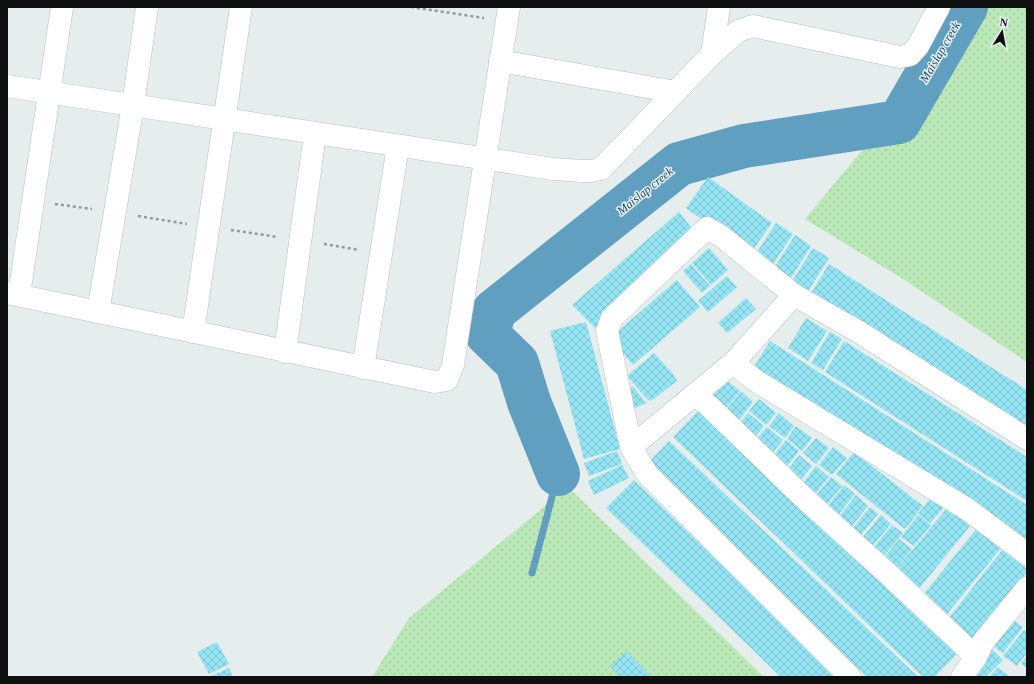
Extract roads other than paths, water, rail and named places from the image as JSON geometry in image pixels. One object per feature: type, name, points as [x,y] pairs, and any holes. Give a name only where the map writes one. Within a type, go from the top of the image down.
[{"type":"street","points":[[62,7],[49,92],[13,294],[285,352],[435,382],[447,380],[453,365],[508,14]]},
{"type":"street","points":[[98,312],[133,105],[147,7]]},
{"type":"street","points":[[193,332],[241,7]]},
{"type":"street","points":[[7,86],[315,134],[560,170],[592,171],[601,168],[712,54],[738,31],[753,26],[900,56],[910,55],[918,46],[938,7]]},
{"type":"street","points":[[712,54],[713,8]]},
{"type":"street","points":[[500,61],[676,92]]},
{"type":"street","points":[[285,352],[315,134]]},
{"type":"street","points":[[363,368],[398,146]]},
{"type":"street","points":[[850,677],[647,474],[631,447],[607,331],[612,318],[707,228],[721,236],[794,295],[859,332],[1027,439]]},
{"type":"street","points":[[631,447],[733,363],[794,295]]},
{"type":"street","points":[[733,363],[756,381],[967,509],[1027,554]]},
{"type":"street","points":[[695,395],[710,407],[803,497],[887,573],[976,657]]},
{"type":"street","points":[[962,677],[976,657],[983,642],[1027,588]]},
{"type":"waterway","name":"Maislap creek","points":[[558,474],[529,402],[517,363],[488,335],[494,311],[679,164],[744,146],[899,122],[966,7]]},
{"type":"waterway","points":[[532,573],[558,474]]}]
